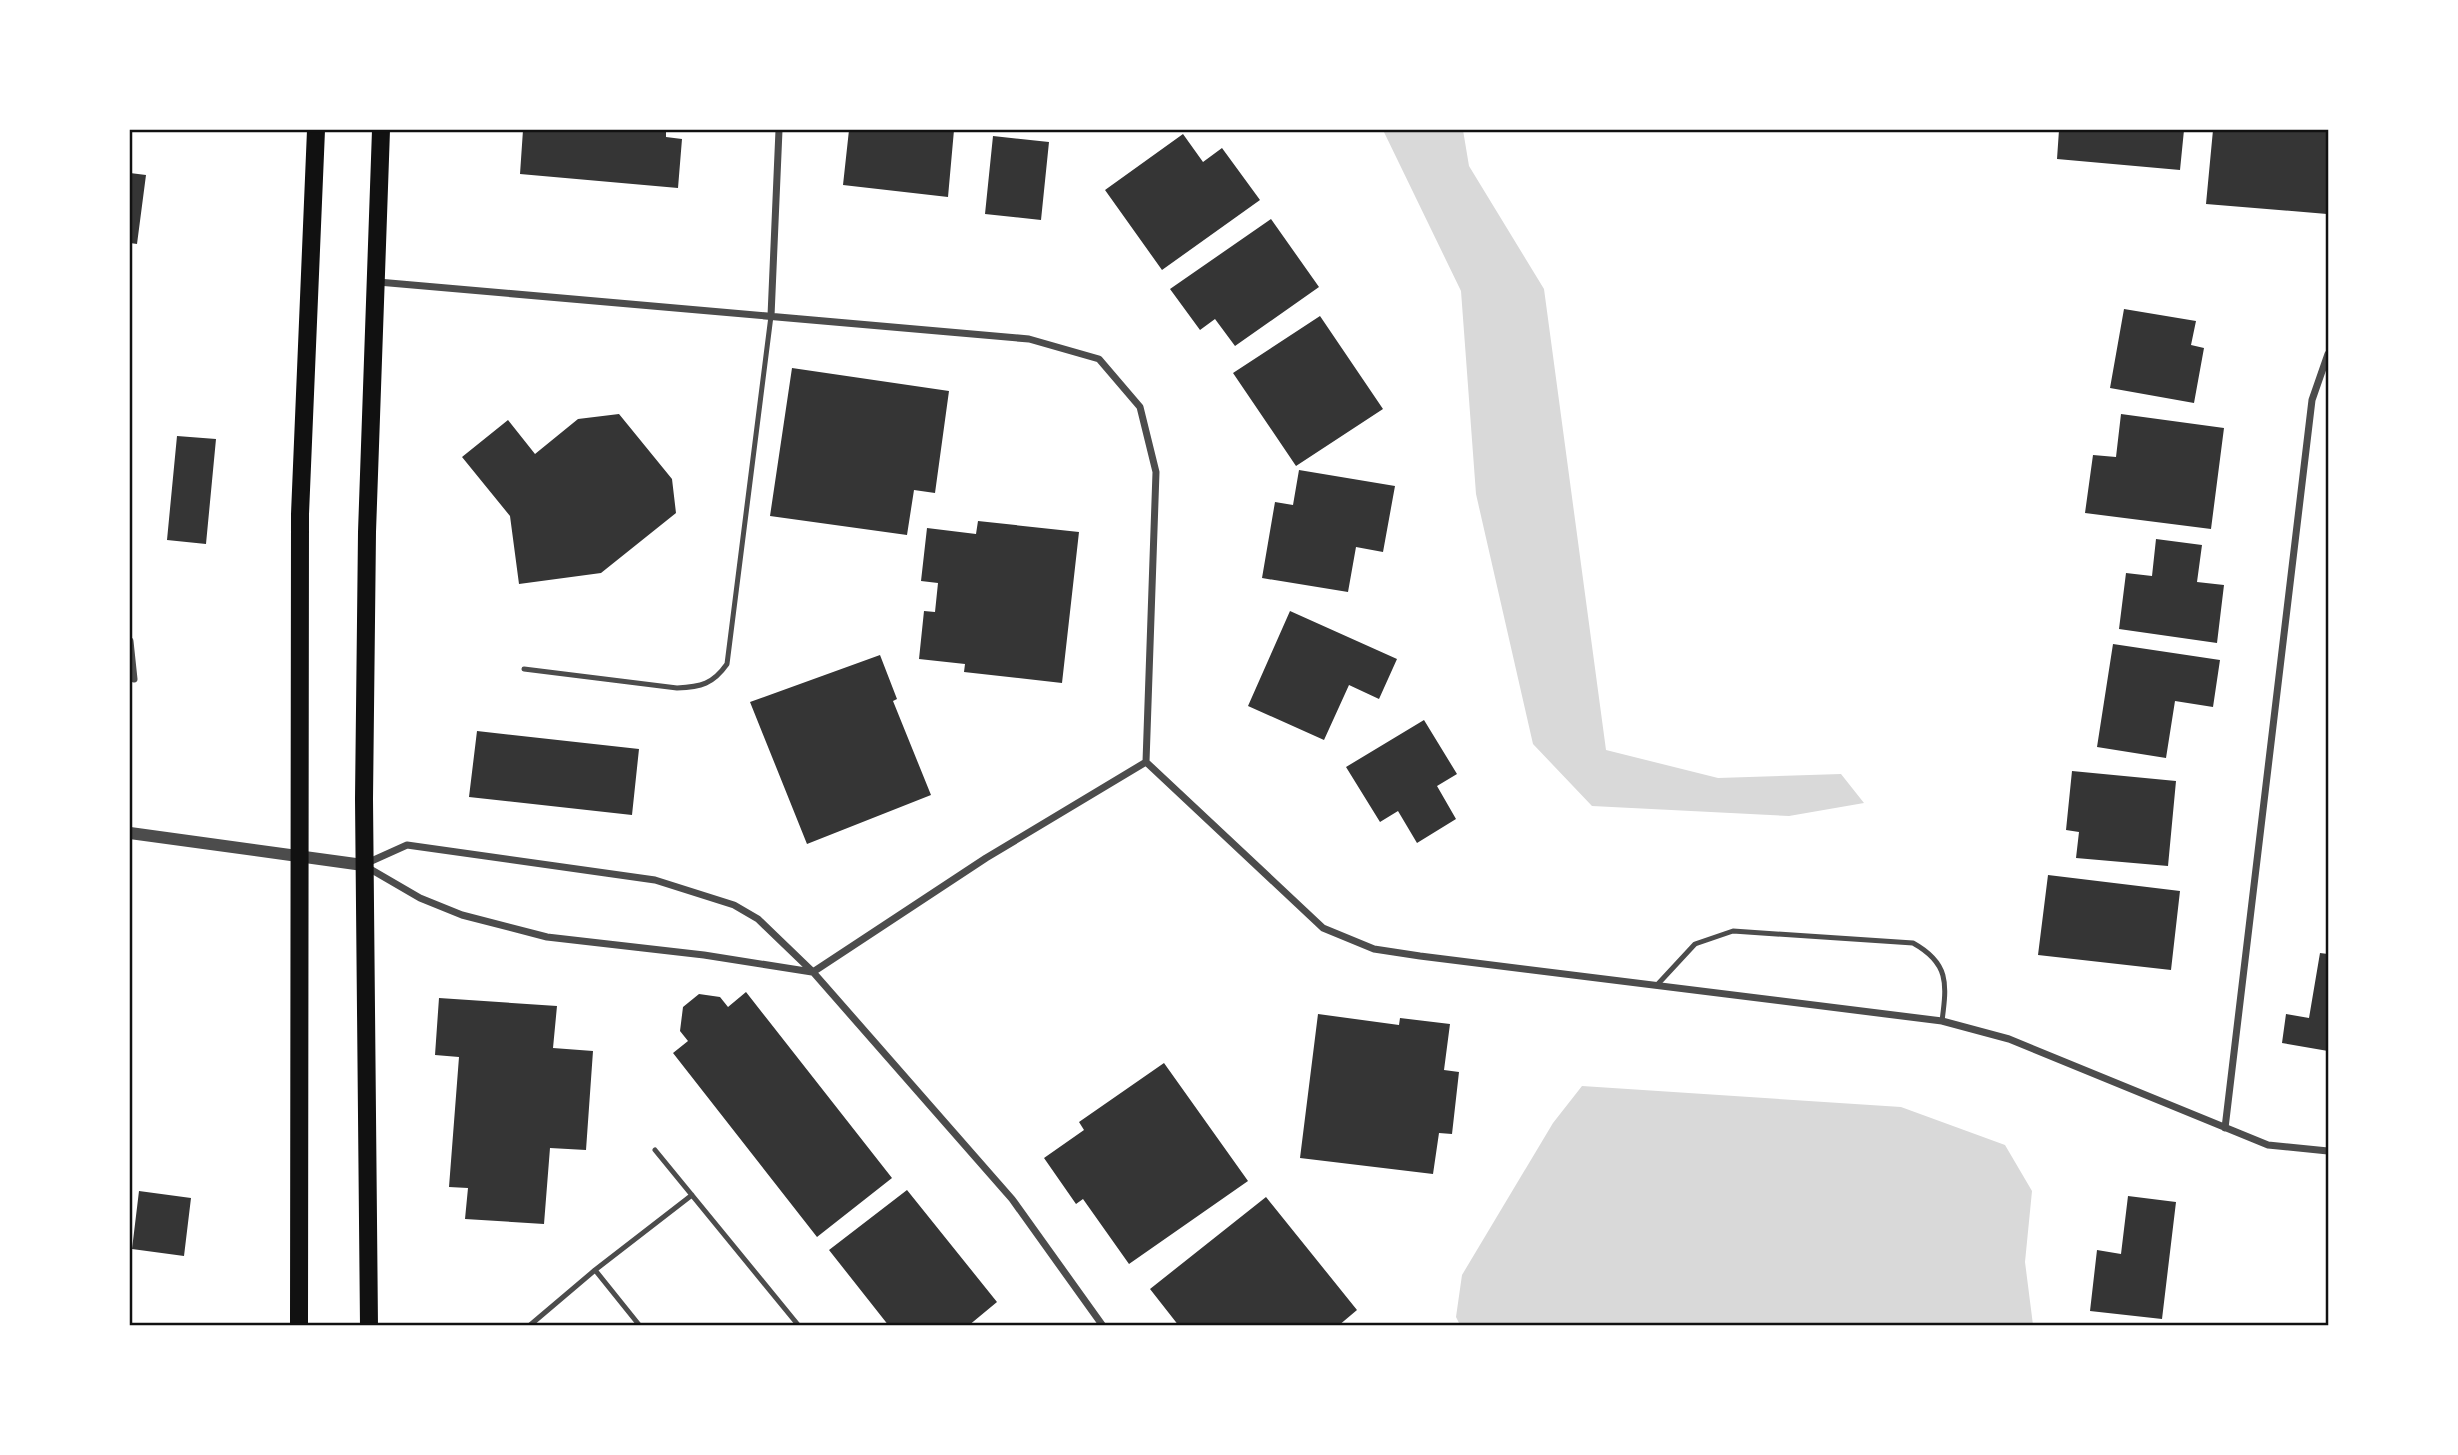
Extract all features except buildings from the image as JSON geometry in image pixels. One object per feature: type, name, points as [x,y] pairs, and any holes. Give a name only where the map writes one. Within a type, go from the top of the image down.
[{"type":"main road","points":[[299,1325],[300,514],[316,130]]},
{"type":"main road","points":[[369,1325],[363,865],[374,282],[381,130]]},
{"type":"street","points":[[771,316],[779,130]]},
{"type":"street","points":[[374,282],[1029,339],[1099,359],[1140,407],[1156,472],[1146,762],[1322,928],[1386,951],[1942,1021],[2009,1039],[2268,1145],[2329,1151]]},
{"type":"street","points":[[2225,1128],[2312,400],[2329,354]]},
{"type":"street","points":[[130,641],[134,679]]},
{"type":"street","points":[[130,834],[299,859],[363,865],[431,902],[462,915],[547,937],[704,955],[813,972],[986,858],[1146,762]]},
{"type":"street","points":[[363,865],[407,845],[655,880],[734,905],[758,919],[813,972],[1012,1199],[1103,1325]]},
{"type":"lane","points":[[524,669],[677,688],[698,687],[716,679],[727,664],[771,316]]},
{"type":"lane","points":[[1657,985],[1695,944],[1733,931],[1849,936],[1913,943],[1928,952],[1942,970],[1946,989],[1942,1021]]},
{"type":"lane","points":[[655,1150],[799,1325]]},
{"type":"lane","points":[[529,1325],[692,1195]]},
{"type":"lane","points":[[595,1270],[640,1325]]},
{"type":"shaded area","points":[[1383,130],[1463,130],[1469,166],[1544,289],[1606,750],[1718,778],[1841,774],[1864,803],[1789,816],[1592,806],[1533,744],[1476,494],[1461,291]]},
{"type":"shaded area","points":[[1582,1086],[1901,1107],[2005,1145],[2032,1191],[2025,1262],[2033,1325],[1460,1325],[1456,1317],[1462,1275],[1553,1123]]}]
